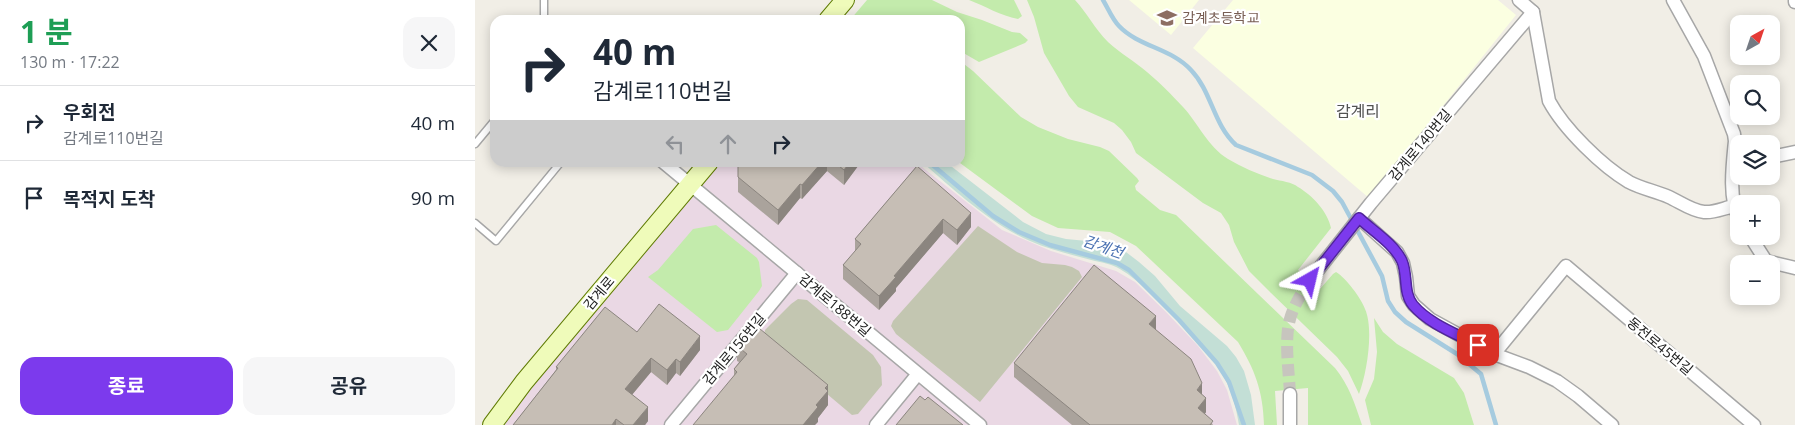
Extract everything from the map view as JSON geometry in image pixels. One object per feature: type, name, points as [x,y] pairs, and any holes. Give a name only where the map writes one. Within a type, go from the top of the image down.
[{"type":"main road","points":[[832,15],[845,0]]},
{"type":"main road","name":"감계로","points":[[492,425],[524,382],[705,167]]},
{"type":"street","points":[[1519,0],[1533,12],[1549,101],[1555,112],[1585,147],[1619,176],[1631,183],[1670,198],[1699,212],[1730,212]]},
{"type":"street","points":[[1673,0],[1704,56],[1734,135]]},
{"type":"street","name":"감계로140번길","points":[[1310,280],[1371,203],[1533,12]]},
{"type":"street","points":[[1780,155],[1795,152]]},
{"type":"street","name":"감계로188번길","points":[[669,167],[980,425]]},
{"type":"street","points":[[1359,218],[1397,252],[1403,263],[1408,296],[1414,305],[1430,319],[1494,354],[1529,367],[1557,381],[1612,425]]},
{"type":"street","points":[[1756,245],[1766,261],[1795,268]]},
{"type":"street","name":"동전로45번길","points":[[1494,354],[1566,266],[1754,425]]},
{"type":"street","name":"감계로156번길","points":[[671,425],[797,273]]},
{"type":"street","points":[[876,425],[917,374]]},
{"type":"street","points":[[1290,394],[1290,425]]},
{"type":"lane","points":[[544,0],[544,15]]},
{"type":"lane","points":[[475,144],[490,126]]},
{"type":"lane","points":[[475,223],[495,241],[557,167]]},
{"type":"shaded area","name":"감계초등학교","points":[[1129,0],[1199,0],[1171,35]]},
{"type":"shaded area","points":[[1233,0],[1498,0],[1516,15],[1369,198],[1193,48]]},
{"type":"shaded area","points":[[705,167],[922,167],[1002,230],[1051,251],[1116,271],[1135,282],[1198,346],[1217,371],[1227,390],[1237,425],[492,425]]},
{"type":"shaded area","points":[[928,167],[952,167],[1023,222],[1046,234],[1066,239],[1108,243],[1122,249],[1139,262],[1155,276],[1180,306],[1227,346],[1236,357],[1244,371],[1251,395],[1255,425],[1239,425],[1235,404],[1225,378],[1207,352],[1132,277],[1106,263],[1045,247],[1015,234],[973,206]]},
{"type":"shaded area","points":[[978,226],[1017,252],[1042,263],[1072,267],[1079,271],[1082,277],[980,402],[896,334],[891,326],[893,321]]},
{"type":"shaded area","points":[[798,299],[807,300],[873,355],[881,367],[882,385],[858,414],[852,415],[763,340],[765,330]]},
{"type":"green space","points":[[867,0],[932,0],[957,12],[1012,32],[1020,33],[1028,40],[1025,43],[979,62],[965,54],[965,15],[854,15]]},
{"type":"green space","points":[[969,0],[1014,0],[1022,16],[1018,19],[1012,18]]},
{"type":"green space","points":[[1027,0],[1075,0],[1108,42],[1147,72],[1179,102],[1221,154],[1255,173],[1296,185],[1319,205],[1327,216],[1331,228],[1298,270],[1320,289],[1336,272],[1349,283],[1363,304],[1368,318],[1369,339],[1365,375],[1359,394],[1348,371],[1337,357],[1249,271],[1234,242],[1229,225],[1221,213],[1203,203],[1136,153],[1131,142],[1114,123],[1078,107],[1069,96],[1044,53]]},
{"type":"green space","points":[[965,65],[1021,117],[1038,127],[1068,139],[1109,151],[1137,178],[1139,181],[1135,186],[1136,190],[1160,210],[1176,215],[1335,368],[1348,388],[1362,425],[1308,425],[1308,388],[1275,391],[1277,425],[1264,425],[1262,402],[1257,381],[1238,342],[1136,246],[1110,232],[1058,228],[1032,216],[965,167]]},
{"type":"green space","points":[[716,225],[757,258],[762,286],[728,330],[717,332],[648,277],[658,270],[693,229]]},
{"type":"green space","points":[[1374,318],[1383,332],[1397,344],[1454,378],[1464,393],[1474,425],[1371,425],[1365,400],[1374,379],[1377,352]]},
{"type":"building","points":[[738,167],[818,167],[778,210],[738,177]]},
{"type":"building","points":[[916,167],[971,213],[957,230],[943,219],[879,296],[843,265],[861,244],[855,239]]},
{"type":"building","points":[[1094,265],[1156,316],[1149,324],[1191,359],[1202,383],[1197,390],[1206,398],[1198,408],[1213,421],[1210,425],[1090,425],[1014,363]]},
{"type":"building","points":[[659,304],[700,336],[680,362],[676,359],[667,370],[651,358],[625,389],[648,407],[633,425],[624,425],[616,419],[612,425],[513,425],[558,368],[556,367],[605,307],[637,332]]},
{"type":"building","points":[[754,324],[828,385],[825,388],[828,391],[803,425],[693,425],[737,372],[734,369],[747,354],[737,346]]},
{"type":"building","points":[[920,396],[925,400],[928,397],[963,425],[896,425]]},
{"type":"waterway","points":[[1103,0],[1114,20],[1127,33],[1174,57],[1191,70],[1204,88],[1222,128],[1236,145],[1312,175],[1333,191],[1342,202],[1382,276],[1388,301],[1395,312],[1406,322],[1457,354],[1481,374],[1496,425]]},
{"type":"waterway","name":"감계천","points":[[935,167],[993,216],[1019,232],[1050,245],[1117,263],[1129,270],[1179,320],[1217,363],[1229,382],[1244,425]]},
{"type":"tunnel","points":[[1290,394],[1287,346],[1288,327],[1296,304],[1310,280]]},
{"type":"place","name":"감계초등학교","points":[[1167,18]]},
{"type":"district","name":"감계리","points":[[1358,111]]},
{"type":"route","points":[[1310,280],[1359,218],[1397,252],[1403,263],[1408,296],[1414,305],[1430,319],[1478,345]]}]
